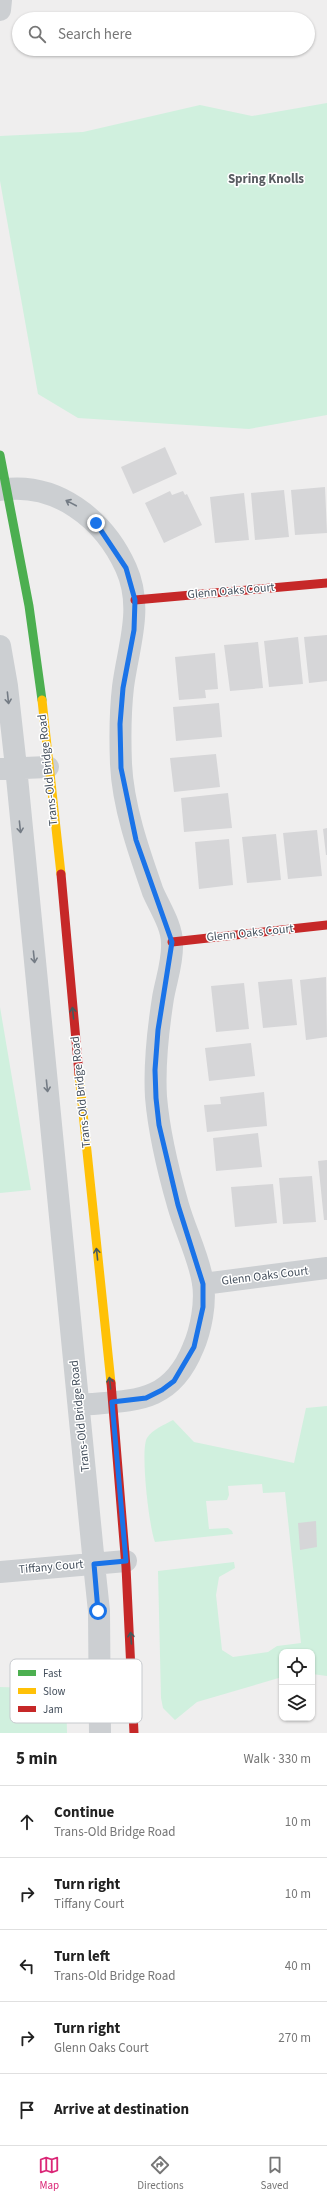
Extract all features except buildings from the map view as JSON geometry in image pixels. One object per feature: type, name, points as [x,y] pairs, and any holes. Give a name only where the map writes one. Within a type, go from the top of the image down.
[{"type":"street","points":[[0,10],[1,0]]},
{"type":"street","name":"Trans-Old Bridge Road","points":[[0,455],[4,489],[16,522],[36,662],[48,767],[112,1402],[126,1561],[132,1659]]},
{"type":"street","points":[[4,489],[39,491],[58,496],[76,506],[96,523],[111,544],[126,568],[135,600],[134,630],[123,688],[120,724],[121,768],[136,840],[172,942],[158,1030],[155,1070],[156,1098],[160,1132],[178,1205],[203,1284],[203,1307],[194,1347],[174,1381],[162,1390],[146,1398],[80,1405]]},
{"type":"street","name":"Glenn Oaks Court","points":[[135,600],[327,583]]},
{"type":"street","name":"Trans-Old Bridge Road","points":[[0,646],[7,686],[8,768],[80,1405],[98,1611],[99,1659]]},
{"type":"street","points":[[8,768],[48,767]]},
{"type":"street","name":"Glenn Oaks Court","points":[[172,942],[327,925]]},
{"type":"street","name":"Glenn Oaks Court","points":[[203,1284],[327,1268]]},
{"type":"street","name":"Tiffany Court","points":[[0,1572],[126,1561]]},
{"type":"street","name":"Trans-Old Bridge Road","points":[[100,1723],[100,1733]]},
{"type":"street","name":"Trans-Old Bridge Road","points":[[134,1723],[134,1733]]},
{"type":"green space","points":[[327,103],[327,415],[249,429],[78,418],[38,394],[0,181],[0,136],[83,132],[200,105],[252,116]]},
{"type":"green space","points":[[0,1007],[31,1190],[0,1193]]},
{"type":"green space","points":[[327,1406],[327,1676],[315,1674],[315,1649],[279,1649],[279,1678],[197,1702],[175,1720],[163,1708],[161,1698],[158,1571],[234,1562],[235,1568],[219,1577],[216,1595],[222,1650],[233,1657],[268,1652],[277,1646],[301,1643],[285,1492],[263,1493],[262,1484],[228,1486],[229,1495],[227,1500],[206,1501],[209,1529],[228,1528],[233,1534],[155,1542],[150,1521],[146,1489],[144,1457],[147,1438],[155,1430],[173,1420],[194,1442],[294,1463],[306,1408]]},
{"type":"green space","points":[[0,1687],[10,1687],[10,1723],[67,1723],[67,1733],[0,1733]]},
{"type":"traffic: fast","points":[[0,455],[29,606],[42,700]]},
{"type":"traffic: slow","points":[[42,700],[61,874]]},
{"type":"traffic: slow","points":[[79,1074],[111,1383]]},
{"type":"traffic: jam","points":[[135,600],[327,583]]},
{"type":"traffic: jam","points":[[61,874],[79,1074]]},
{"type":"traffic: jam","points":[[172,942],[327,925]]},
{"type":"traffic: jam","points":[[111,1383],[126,1567],[130,1659]]},
{"type":"traffic: jam","points":[[134,1723],[134,1733]]},
{"type":"district","name":"Spring Knolls","points":[[266,179]]},
{"type":"route","points":[[96,523],[126,568],[135,600],[134,630],[127,661],[120,724],[121,768],[127,806],[136,840],[147,875],[166,920],[172,942],[169,969],[158,1030],[155,1070],[156,1098],[159,1125],[178,1205],[203,1284],[203,1307],[194,1347],[174,1381],[162,1390],[146,1398],[112,1402],[126,1561],[94,1564],[98,1611]]}]
